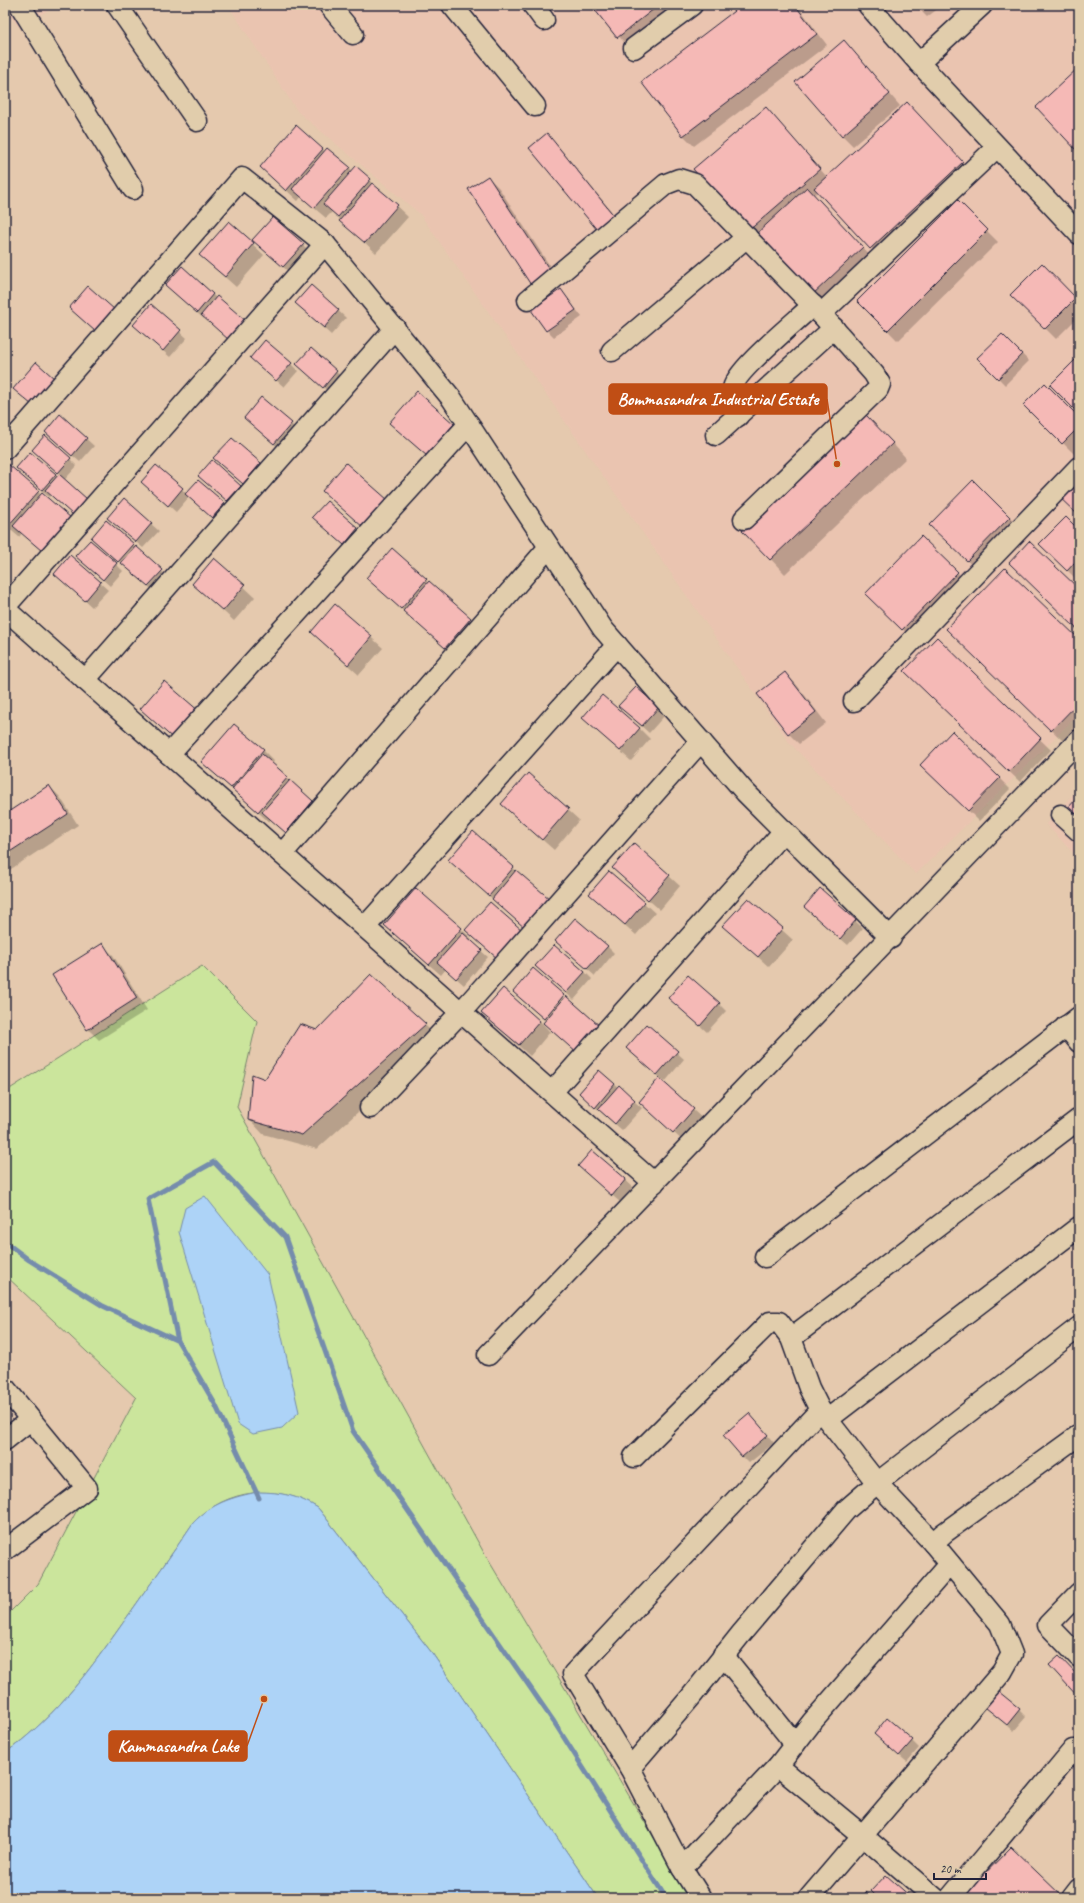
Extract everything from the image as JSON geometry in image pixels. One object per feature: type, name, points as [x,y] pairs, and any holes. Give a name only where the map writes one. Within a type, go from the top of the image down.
[{"type":"street","points":[[20,5],[133,189]]},
{"type":"street","points":[[117,5],[197,121]]},
{"type":"street","points":[[329,5],[353,34]]},
{"type":"street","points":[[452,5],[535,106]]},
{"type":"street","points":[[634,48],[692,5]]},
{"type":"street","points":[[868,5],[919,63],[1079,234]]},
{"type":"street","points":[[919,63],[982,5]]},
{"type":"street","points":[[716,436],[738,416],[823,316],[997,147]]},
{"type":"street","points":[[5,449],[242,178],[325,244],[452,399],[603,629],[745,792],[891,938]]},
{"type":"street","points":[[528,300],[666,184],[675,180],[684,180],[695,184],[823,316],[877,378],[880,384],[878,389],[744,519]]},
{"type":"street","points":[[612,352],[747,237]]},
{"type":"street","points":[[325,244],[5,608],[654,1183]]},
{"type":"street","points":[[738,416],[733,388],[738,376],[751,361],[823,316]]},
{"type":"street","points":[[85,680],[394,328]]},
{"type":"street","points":[[169,754],[469,424]]},
{"type":"street","points":[[854,701],[1079,467]]},
{"type":"street","points":[[282,854],[549,547]]},
{"type":"street","points":[[365,927],[617,645]]},
{"type":"street","points":[[488,1355],[891,938],[1079,740]]},
{"type":"street","points":[[370,1108],[461,1012],[701,741]]},
{"type":"street","points":[[1061,814],[1079,831]]},
{"type":"street","points":[[552,1092],[784,832]]},
{"type":"street","points":[[765,1256],[1073,1022],[1079,1042]]},
{"type":"street","points":[[791,1338],[1079,1119]]},
{"type":"street","points":[[701,1898],[682,1868],[630,1768],[574,1674],[824,1414],[1079,1227]]},
{"type":"street","points":[[634,1457],[770,1322],[779,1322],[791,1338],[809,1388],[824,1414],[877,1483],[933,1543],[1000,1624],[1012,1654],[1002,1672],[809,1898]]},
{"type":"street","points":[[630,1768],[690,1698],[723,1655],[846,1510],[877,1483],[1079,1327]]},
{"type":"street","points":[[5,1388],[87,1488],[5,1550]]},
{"type":"street","points":[[5,1440],[30,1420]]},
{"type":"street","points":[[933,1543],[944,1533],[1079,1435]]},
{"type":"street","points":[[682,1868],[778,1766],[812,1722],[950,1564]]},
{"type":"street","points":[[1079,1592],[1048,1625],[1079,1657]]},
{"type":"street","points":[[723,1655],[795,1744]]},
{"type":"street","points":[[950,1898],[1073,1750],[1079,1750]]},
{"type":"street","points":[[778,1766],[935,1898]]},
{"type":"street","points":[[1072,1898],[1079,1889]]},
{"type":"shaded area","points":[[5,5],[58,5],[19,27],[5,10]]},
{"type":"shaded area","points":[[228,5],[1079,5],[1079,714],[916,874],[789,742],[420,214],[298,112]]},
{"type":"shaded area","points":[[1079,788],[1079,859],[1046,824]]},
{"type":"green space","points":[[202,966],[257,1021],[237,1107],[483,1551],[690,1898],[598,1898],[432,1653],[318,1508],[302,1500],[286,1495],[253,1493],[237,1496],[221,1502],[206,1511],[193,1523],[89,1670],[42,1723],[5,1753],[5,1617],[38,1584],[136,1398],[5,1275],[5,1092]]},
{"type":"water","points":[[205,1196],[268,1275],[299,1412],[282,1428],[253,1434],[238,1424],[179,1232],[185,1208]]},
{"type":"water","points":[[258,1492],[290,1496],[304,1500],[318,1508],[432,1653],[598,1898],[5,1898],[5,1753],[42,1723],[89,1670],[193,1523],[208,1510],[223,1502]]},
{"type":"building","points":[[591,5],[659,5],[617,38]]},
{"type":"building","points":[[742,5],[795,5],[817,34],[683,136],[641,82]]},
{"type":"building","points":[[844,40],[890,94],[842,136],[795,82]]},
{"type":"building","points":[[1079,67],[1079,148],[1077,151],[1036,107]]},
{"type":"building","points":[[907,102],[963,162],[870,249],[814,188]]},
{"type":"building","points":[[766,107],[820,169],[747,232],[693,169]]},
{"type":"building","points":[[296,125],[323,149],[286,191],[260,167]]},
{"type":"building","points":[[547,133],[615,217],[598,231],[529,148]]},
{"type":"building","points":[[327,148],[350,167],[314,208],[292,189]]},
{"type":"building","points":[[356,166],[371,179],[338,217],[323,204]]},
{"type":"building","points":[[488,176],[551,272],[531,285],[468,189]]},
{"type":"building","points":[[372,183],[398,205],[365,243],[339,221]]},
{"type":"building","points":[[807,187],[863,247],[811,296],[754,236]]},
{"type":"building","points":[[958,200],[988,230],[887,331],[857,301]]},
{"type":"building","points":[[273,217],[304,244],[283,267],[252,240]]},
{"type":"building","points":[[229,221],[254,243],[225,277],[199,255]]},
{"type":"building","points":[[1042,263],[1076,298],[1045,329],[1010,295]]},
{"type":"building","points":[[182,266],[213,294],[197,313],[165,285]]},
{"type":"building","points":[[311,285],[339,310],[324,328],[295,303]]},
{"type":"building","points":[[88,286],[115,310],[96,332],[69,308]]},
{"type":"building","points":[[561,289],[576,310],[546,331],[531,310]]},
{"type":"building","points":[[217,296],[246,321],[229,340],[201,315]]},
{"type":"building","points":[[151,304],[181,330],[163,351],[133,325]]},
{"type":"building","points":[[1002,334],[1022,354],[998,379],[977,358]]},
{"type":"building","points":[[265,340],[292,363],[276,381],[250,358]]},
{"type":"building","points":[[311,348],[337,371],[323,388],[296,364]]},
{"type":"building","points":[[1079,352],[1079,360],[1075,356]]},
{"type":"building","points":[[1075,360],[1079,363],[1079,414],[1050,385]]},
{"type":"building","points":[[36,362],[55,379],[32,405],[13,389]]},
{"type":"building","points":[[1045,383],[1079,417],[1079,427],[1062,444],[1023,405]]},
{"type":"building","points":[[417,391],[454,424],[427,456],[389,423]]},
{"type":"building","points":[[261,397],[292,423],[274,444],[244,418]]},
{"type":"building","points":[[60,414],[87,438],[72,456],[45,432]]},
{"type":"building","points":[[865,414],[893,443],[770,560],[742,531]]},
{"type":"building","points":[[45,435],[71,458],[58,473],[32,450]]},
{"type":"building","points":[[232,438],[261,463],[243,484],[213,458]]},
{"type":"building","points":[[30,452],[56,474],[42,490],[16,468]]},
{"type":"building","points":[[212,460],[241,486],[227,501],[198,476]]},
{"type":"building","points":[[346,463],[388,500],[364,528],[322,491]]},
{"type":"building","points":[[8,464],[39,491],[7,527],[5,525],[5,468]]},
{"type":"building","points":[[156,465],[183,488],[168,506],[141,482]]},
{"type":"building","points":[[59,474],[87,499],[73,515],[45,490]]},
{"type":"building","points":[[1079,478],[1079,516],[1055,493]]},
{"type":"building","points":[[198,480],[225,503],[212,518],[185,494]]},
{"type":"building","points":[[973,480],[1010,517],[967,561],[929,525]]},
{"type":"building","points":[[42,493],[71,518],[42,551],[13,526]]},
{"type":"building","points":[[124,498],[152,523],[136,542],[107,518]]},
{"type":"building","points":[[327,501],[358,528],[344,545],[312,517]]},
{"type":"building","points":[[1066,517],[1079,530],[1079,558],[1067,571],[1039,544]]},
{"type":"building","points":[[106,520],[134,544],[118,562],[91,538]]},
{"type":"building","points":[[921,536],[958,572],[902,630],[865,594]]},
{"type":"building","points":[[90,540],[117,563],[103,580],[75,556]]},
{"type":"building","points":[[1029,541],[1079,589],[1079,631],[1009,563]]},
{"type":"building","points":[[136,546],[163,570],[148,586],[121,563]]},
{"type":"building","points":[[392,548],[427,579],[401,609],[366,578]]},
{"type":"building","points":[[70,555],[101,582],[85,601],[54,574]]},
{"type":"building","points":[[214,558],[245,585],[223,611],[192,584]]},
{"type":"building","points":[[1079,558],[1079,570],[1073,564]]},
{"type":"building","points":[[1005,568],[1079,639],[1079,702],[1051,731],[946,629]]},
{"type":"building","points":[[429,581],[471,618],[445,648],[403,611]]},
{"type":"building","points":[[335,604],[372,636],[348,665],[311,632]]},
{"type":"building","points":[[937,637],[1041,738],[1009,772],[904,671]]},
{"type":"building","points":[[785,672],[816,712],[788,734],[757,694]]},
{"type":"building","points":[[164,681],[200,712],[176,741],[140,709]]},
{"type":"building","points":[[636,687],[659,707],[642,726],[618,706]]},
{"type":"building","points":[[602,695],[640,728],[620,751],[582,718]]},
{"type":"building","points":[[234,724],[264,749],[231,788],[201,762]]},
{"type":"building","points":[[952,731],[1000,778],[968,811],[920,765]]},
{"type":"building","points":[[262,754],[288,777],[258,812],[232,789]]},
{"type":"building","points":[[528,773],[569,809],[542,840],[501,804]]},
{"type":"building","points":[[290,780],[313,801],[286,833],[262,812]]},
{"type":"building","points":[[49,785],[68,814],[5,855],[5,814]]},
{"type":"building","points":[[1079,796],[1079,821],[1066,810]]},
{"type":"building","points":[[473,831],[514,867],[489,896],[448,860]]},
{"type":"building","points":[[634,843],[670,875],[648,900],[612,868]]},
{"type":"building","points":[[516,870],[551,900],[526,929],[492,899]]},
{"type":"building","points":[[609,871],[645,902],[625,925],[589,894]]},
{"type":"building","points":[[416,888],[462,928],[429,965],[384,925]]},
{"type":"building","points":[[820,888],[856,920],[840,939],[804,907]]},
{"type":"building","points":[[748,898],[783,928],[758,957],[722,926]]},
{"type":"building","points":[[490,902],[523,931],[498,959],[465,930]]},
{"type":"building","points":[[575,918],[608,946],[587,969],[555,941]]},
{"type":"building","points":[[463,933],[482,950],[456,979],[437,962]]},
{"type":"building","points":[[103,943],[137,998],[87,1030],[52,975]]},
{"type":"building","points":[[554,945],[585,972],[566,993],[535,966]]},
{"type":"building","points":[[533,968],[564,995],[544,1019],[513,992]]},
{"type":"building","points":[[371,974],[426,1024],[302,1135],[248,1120],[252,1074],[265,1079],[300,1024],[317,1030]]},
{"type":"building","points":[[688,975],[720,1003],[700,1026],[668,998]]},
{"type":"building","points":[[503,988],[540,1021],[519,1045],[481,1013]]},
{"type":"building","points":[[566,996],[601,1027],[578,1054],[543,1023]]},
{"type":"building","points":[[647,1024],[678,1051],[657,1075],[626,1048]]},
{"type":"building","points":[[599,1070],[615,1084],[595,1108],[579,1093]]},
{"type":"building","points":[[659,1078],[694,1109],[673,1133],[639,1102]]},
{"type":"building","points":[[619,1085],[635,1100],[615,1124],[598,1109]]},
{"type":"building","points":[[592,1150],[626,1179],[612,1196],[578,1166]]},
{"type":"building","points":[[749,1413],[768,1435],[742,1457],[723,1435]]},
{"type":"building","points":[[1059,1656],[1079,1677],[1079,1698],[1049,1665]]},
{"type":"building","points":[[993,1687],[1020,1709],[1007,1725],[980,1703]]},
{"type":"building","points":[[887,1718],[913,1740],[899,1756],[874,1734]]},
{"type":"building","points":[[1011,1847],[1064,1898],[962,1897]]},
{"type":"building","points":[[886,1875],[912,1898],[878,1898],[871,1891]]},
{"type":"building","points":[[866,1892],[873,1898],[861,1898]]},
{"type":"waterway","points":[[259,1498],[215,1404],[178,1341],[148,1199],[214,1162],[285,1237],[353,1431],[554,1722],[666,1898]]},
{"type":"waterway","points":[[5,1242],[29,1260],[103,1306],[178,1341]]},
{"type":"place","name":"Bommasandra Industrial Estate","points":[[837,464]]},
{"type":"place","name":"Kammasandra Lake","points":[[264,1699]]}]
